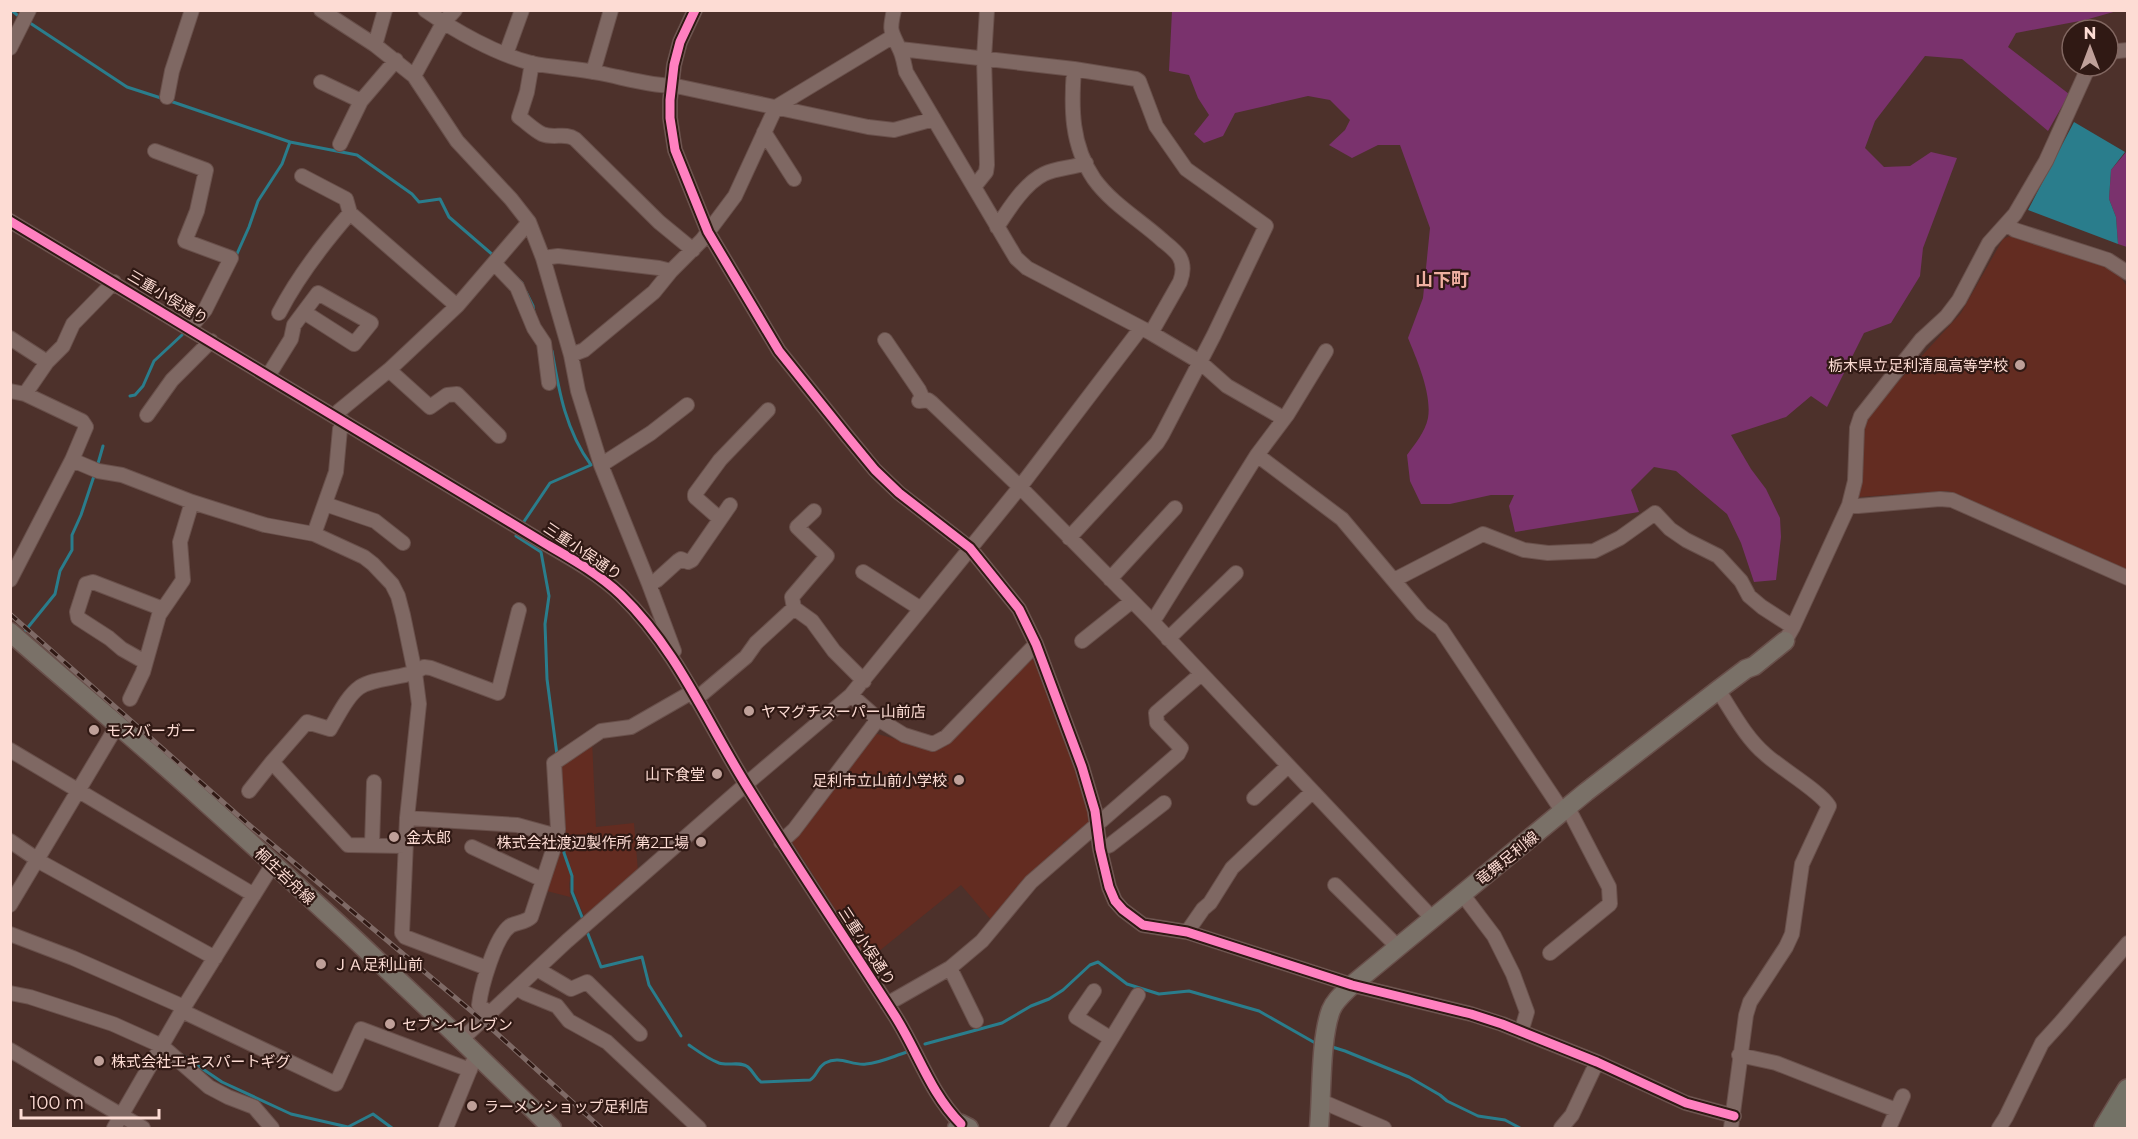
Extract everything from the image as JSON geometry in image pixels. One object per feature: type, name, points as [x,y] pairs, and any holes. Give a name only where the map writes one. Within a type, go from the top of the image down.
[{"type":"highway","points":[[2105,1128],[2127,1090]]},
{"type":"highway","points":[[2123,1128],[2127,1121]]},
{"type":"main road","name":"竜舞足利線","points":[[1319,1128],[1325,1040],[1332,1009],[1338,999],[1352,985],[1565,810],[1718,690],[1746,669],[1754,666],[1789,634]]},
{"type":"main road","name":"桐生岩舟線","points":[[11,635],[118,724],[273,864],[461,1040],[473,1062],[552,1128]]},
{"type":"street","points":[[166,97],[192,10]]},
{"type":"street","points":[[321,10],[375,45],[414,76],[458,141],[529,222],[543,258],[571,355],[578,391],[601,465],[649,584],[675,661]]},
{"type":"street","points":[[375,45],[385,10]]},
{"type":"street","points":[[424,10],[443,23],[506,54],[532,63],[671,86],[888,130],[904,129],[934,119]]},
{"type":"street","points":[[414,76],[443,23],[455,10]]},
{"type":"street","points":[[506,54],[522,10]]},
{"type":"street","points":[[593,72],[611,10]]},
{"type":"street","points":[[695,10],[680,42],[671,86],[672,135],[675,150],[708,232],[779,351],[875,470],[899,493],[970,548],[1019,609],[1036,644],[1082,767],[1095,811],[1100,849],[1109,887],[1115,901],[1123,910],[1143,925],[1187,933],[1352,985],[1471,1014],[1597,1062],[1733,1122],[1739,1055],[1750,1002],[1792,934],[1802,864],[1829,806],[1818,794],[1764,753],[1752,740],[1718,690]]},
{"type":"street","points":[[894,10],[891,23],[906,72],[1016,258],[1027,268],[1146,330],[1200,363],[1227,386],[1283,418]]},
{"type":"street","points":[[974,187],[986,172],[987,165],[984,58],[987,10]]},
{"type":"street","points":[[10,48],[21,18]]},
{"type":"street","points":[[571,355],[584,350],[654,292],[708,232],[735,196],[776,107],[896,43],[1136,79],[1139,81],[1156,126],[1186,169],[1266,226],[1200,363],[1157,443],[1069,538]]},
{"type":"street","points":[[340,144],[361,101],[396,60]]},
{"type":"street","points":[[532,63],[519,117],[543,134],[569,135],[575,139],[659,222],[693,250]]},
{"type":"street","points":[[461,1040],[537,969],[745,784],[851,695],[1146,330],[1179,282],[1183,274],[1181,258],[1104,191],[1093,178],[1076,140],[1072,118],[1074,69]]},
{"type":"street","points":[[1395,580],[1483,534],[1524,550],[1548,553],[1594,551],[1620,538],[1655,513],[1670,529],[1686,540],[1718,556],[1741,581],[1749,596],[1789,634],[1849,505],[1855,481],[1857,428],[1860,416],[1921,340],[1952,310],[1989,243],[2015,214],[2046,161],[2084,78]]},
{"type":"street","points":[[321,82],[361,101]]},
{"type":"street","points":[[764,132],[794,179]]},
{"type":"street","points":[[155,151],[206,170],[197,211],[185,241],[231,258],[205,310],[190,328]]},
{"type":"street","points":[[997,227],[1016,200],[1038,178],[1086,163]]},
{"type":"street","points":[[302,176],[346,199],[350,213],[457,306]]},
{"type":"street","points":[[279,314],[321,246],[350,213]]},
{"type":"street","name":"三重小俣通り","points":[[10,221],[598,576],[633,608],[675,661],[745,784],[904,1030],[944,1105],[962,1127]]},
{"type":"street","points":[[314,534],[336,472],[340,429],[339,411],[389,370],[457,306],[529,222]]},
{"type":"street","points":[[2006,224],[2015,230],[2108,260],[2127,273]]},
{"type":"street","points":[[543,258],[558,256],[671,271]]},
{"type":"street","points":[[494,263],[517,286],[534,328],[544,343],[549,384]]},
{"type":"street","points":[[25,394],[47,362],[63,346],[73,324],[114,282]]},
{"type":"street","points":[[268,376],[291,339],[294,325],[318,293],[371,323],[354,344],[304,312]]},
{"type":"street","points":[[10,338],[47,362]]},
{"type":"street","points":[[885,340],[919,390],[921,400],[932,403],[956,424],[1020,487],[1151,620],[1433,919]]},
{"type":"street","points":[[147,415],[171,380],[211,341]]},
{"type":"street","points":[[1151,620],[1157,615],[1326,351]]},
{"type":"street","points":[[389,370],[430,407],[447,394],[457,394],[499,436]]},
{"type":"street","points":[[10,391],[25,394],[82,422],[86,427],[72,460],[10,580]]},
{"type":"street","points":[[601,465],[642,439],[687,405]]},
{"type":"street","points":[[720,519],[695,497],[695,494],[720,460],[768,410]]},
{"type":"street","points":[[1257,456],[1342,519],[1422,614],[1441,629],[1565,810],[1609,887],[1610,904],[1550,953]]},
{"type":"street","points":[[72,460],[98,471],[122,475],[192,502],[265,525],[314,534],[364,557],[392,584],[398,596],[415,673],[419,704],[406,818],[402,933],[405,937],[487,968]]},
{"type":"street","points":[[1849,505],[1952,500],[2127,578]]},
{"type":"street","points":[[130,699],[143,672],[163,609],[183,580],[180,543],[192,502]]},
{"type":"street","points":[[325,504],[375,521],[403,543]]},
{"type":"street","points":[[649,584],[681,559],[688,562],[692,560],[730,505]]},
{"type":"street","points":[[1110,579],[1175,508]]},
{"type":"street","points":[[814,511],[797,527],[827,556],[792,597],[794,608],[812,621],[834,651],[864,681]]},
{"type":"street","points":[[863,572],[921,609]]},
{"type":"street","points":[[1168,639],[1236,573]]},
{"type":"street","points":[[145,662],[78,618],[77,612],[86,584],[93,582],[163,609]]},
{"type":"street","points":[[1083,640],[1132,601]]},
{"type":"street","points":[[489,1013],[479,1005],[487,968],[509,927],[527,921],[531,917],[557,836],[554,763],[602,731],[631,727],[694,695],[746,657],[756,643],[794,608]]},
{"type":"street","points":[[249,791],[307,722],[330,729],[354,692],[362,685],[415,673],[424,667],[498,693],[519,610]]},
{"type":"street","points":[[851,695],[878,719],[904,735],[933,744],[946,737],[1036,644]]},
{"type":"street","points":[[887,1004],[950,969],[982,941],[1031,882],[1178,754],[1181,748],[1157,723],[1156,713],[1201,674]]},
{"type":"street","points":[[781,842],[794,830],[878,719]]},
{"type":"street","points":[[10,905],[118,724]]},
{"type":"street","points":[[10,750],[254,895]]},
{"type":"street","points":[[272,762],[348,844],[405,846]]},
{"type":"street","points":[[1254,798],[1288,766]]},
{"type":"street","points":[[372,845],[374,782]]},
{"type":"street","points":[[1187,933],[1203,909],[1210,903],[1232,868],[1312,792]]},
{"type":"street","points":[[1100,849],[1164,803]]},
{"type":"street","points":[[406,818],[517,825],[557,836]]},
{"type":"street","points":[[10,841],[38,860],[215,958]]},
{"type":"street","points":[[472,847],[543,880]]},
{"type":"street","points":[[118,1122],[183,1009],[273,864]]},
{"type":"street","points":[[1335,885],[1398,947]]},
{"type":"street","points":[[1463,895],[1494,936],[1513,974],[1527,1012],[1521,1032]]},
{"type":"street","points":[[10,934],[73,958],[336,1084],[361,1029],[473,1062],[446,1128]]},
{"type":"street","points":[[1999,1128],[2042,1043],[2127,944]]},
{"type":"street","points":[[537,969],[571,988],[587,982],[640,1034]]},
{"type":"street","points":[[950,969],[976,1021]]},
{"type":"street","points":[[517,988],[557,1006],[569,1021],[607,1042],[699,1128]]},
{"type":"street","points":[[1094,991],[1076,1017],[1110,1038]]},
{"type":"street","points":[[10,993],[30,997],[113,1024],[162,1046],[209,1087],[254,1107],[272,1128]]},
{"type":"street","points":[[1057,1128],[1138,995]]},
{"type":"street","points":[[10,1050],[118,1122],[142,1128]]},
{"type":"street","points":[[1739,1055],[1782,1065],[1896,1110]]},
{"type":"street","points":[[1561,1128],[1572,1115],[1597,1062]]},
{"type":"street","points":[[1889,1128],[1903,1096]]},
{"type":"street","points":[[1321,1101],[1384,1128]]},
{"type":"shaded area","points":[[1172,10],[2117,11],[2092,18],[2060,18],[2060,25],[2016,33],[2008,47],[2069,94],[2048,131],[1962,59],[1925,56],[1875,121],[1865,148],[1884,167],[1910,166],[1931,152],[1957,158],[1923,248],[1920,276],[1891,323],[1864,333],[1827,407],[1811,396],[1786,417],[1731,435],[1766,489],[1780,518],[1781,537],[1776,580],[1754,582],[1741,543],[1727,514],[1676,471],[1654,467],[1631,490],[1639,512],[1515,532],[1509,506],[1514,495],[1491,495],[1450,504],[1421,504],[1410,481],[1407,455],[1425,428],[1429,409],[1423,377],[1408,338],[1423,298],[1430,228],[1400,145],[1378,145],[1352,158],[1329,145],[1345,130],[1350,120],[1330,100],[1308,96],[1235,113],[1223,136],[1204,143],[1194,134],[1209,115],[1198,98],[1189,75],[1169,71]]},
{"type":"shaded area","points":[[2127,151],[2127,247],[2118,244],[2116,217],[2109,199],[2111,170]]},
{"type":"shaded area","name":"栃木県立足利清風高等学校","points":[[2010,236],[2107,267],[2119,275],[2128,288],[2127,570],[1948,491],[1858,497],[1865,418],[1961,313],[2003,239]]},
{"type":"shaded area","name":"足利市立山前小学校","points":[[1032,656],[1092,813],[1092,823],[1079,836],[1063,842],[1062,849],[993,922],[961,885],[868,960],[792,842],[874,733],[928,748]]},
{"type":"shaded area","points":[[592,740],[596,827],[634,823],[638,871],[585,918],[573,889],[574,878],[570,878],[570,897],[543,890],[561,831],[557,765]]},
{"type":"water","points":[[2074,122],[2125,152],[2111,170],[2109,199],[2116,217],[2118,244],[2028,210]]},
{"type":"waterway","points":[[11,10],[21,18]]},
{"type":"waterway","points":[[27,21],[127,87],[164,99]]},
{"type":"waterway","points":[[170,101],[290,142],[357,155],[412,194],[419,202],[440,199],[449,217],[494,256]]},
{"type":"waterway","points":[[236,256],[258,201],[282,164],[290,142]]},
{"type":"waterway","points":[[510,271],[522,283]]},
{"type":"waterway","points":[[526,292],[534,313]]},
{"type":"waterway","points":[[130,396],[135,395],[143,386],[154,361],[182,335]]},
{"type":"waterway","points":[[521,526],[550,483],[591,465],[575,439],[565,411],[552,351]]},
{"type":"waterway","points":[[97,467],[103,446]]},
{"type":"waterway","points":[[25,631],[55,594],[60,571],[72,550],[72,535],[95,473]]},
{"type":"waterway","points":[[518,532],[516,536],[541,552],[549,596],[545,624],[547,679],[557,755]]},
{"type":"waterway","points":[[563,837],[564,853],[572,876],[572,892],[584,922]]},
{"type":"waterway","points":[[586,929],[601,967],[642,957],[649,985],[681,1036]]},
{"type":"waterway","points":[[925,1044],[1002,1023],[1031,1006],[1049,999],[1063,990],[1090,965],[1098,962],[1127,984],[1159,994],[1189,991],[1259,1011],[1317,1044]]},
{"type":"waterway","points":[[689,1045],[719,1063],[745,1065],[761,1082],[810,1080],[822,1065],[830,1061],[841,1060],[866,1064],[907,1052]]},
{"type":"waterway","points":[[1329,1046],[1409,1077],[1447,1101],[1478,1116],[1505,1120],[1520,1128]]},
{"type":"waterway","points":[[182,1055],[222,1082],[291,1114],[348,1127],[373,1114],[392,1128]]},
{"type":"railway","points":[[10,614],[248,824],[482,1020],[601,1128]]},
{"type":"cycle path","points":[[695,10],[680,42],[674,65],[670,118],[675,150],[708,232],[779,351],[875,470],[899,493],[970,548],[1019,609],[1036,644],[1082,767],[1095,811],[1100,849],[1109,887],[1115,901],[1123,910],[1143,925],[1187,932],[1352,985],[1471,1014],[1502,1024],[1597,1062],[1686,1103],[1734,1116]]},
{"type":"cycle path","points":[[10,221],[575,561],[604,580],[621,595],[641,617],[676,664],[750,791],[895,1016],[941,1099],[961,1124]]},
{"type":"place","name":"栃木県立足利清風高等学校","points":[[2020,365]]},
{"type":"place","name":"ヤマグチスーパー山前店","points":[[749,711]]},
{"type":"place","name":"モスバーガー","points":[[94,730]]},
{"type":"place","name":"山下食堂","points":[[717,774]]},
{"type":"place","name":"足利市立山前小学校","points":[[959,780]]},
{"type":"place","name":"金太郎","points":[[394,837]]},
{"type":"place","name":"株式会社渡辺製作所 第2工場","points":[[701,842]]},
{"type":"place","name":"ＪＡ足利山前","points":[[321,964]]},
{"type":"place","name":"セブン-イレブン","points":[[390,1024]]},
{"type":"place","name":"株式会社エキスパートギグ","points":[[99,1061]]},
{"type":"place","name":"ラーメンショップ足利店","points":[[472,1106]]},
{"type":"district","name":"山下町","points":[[1442,280]]}]
